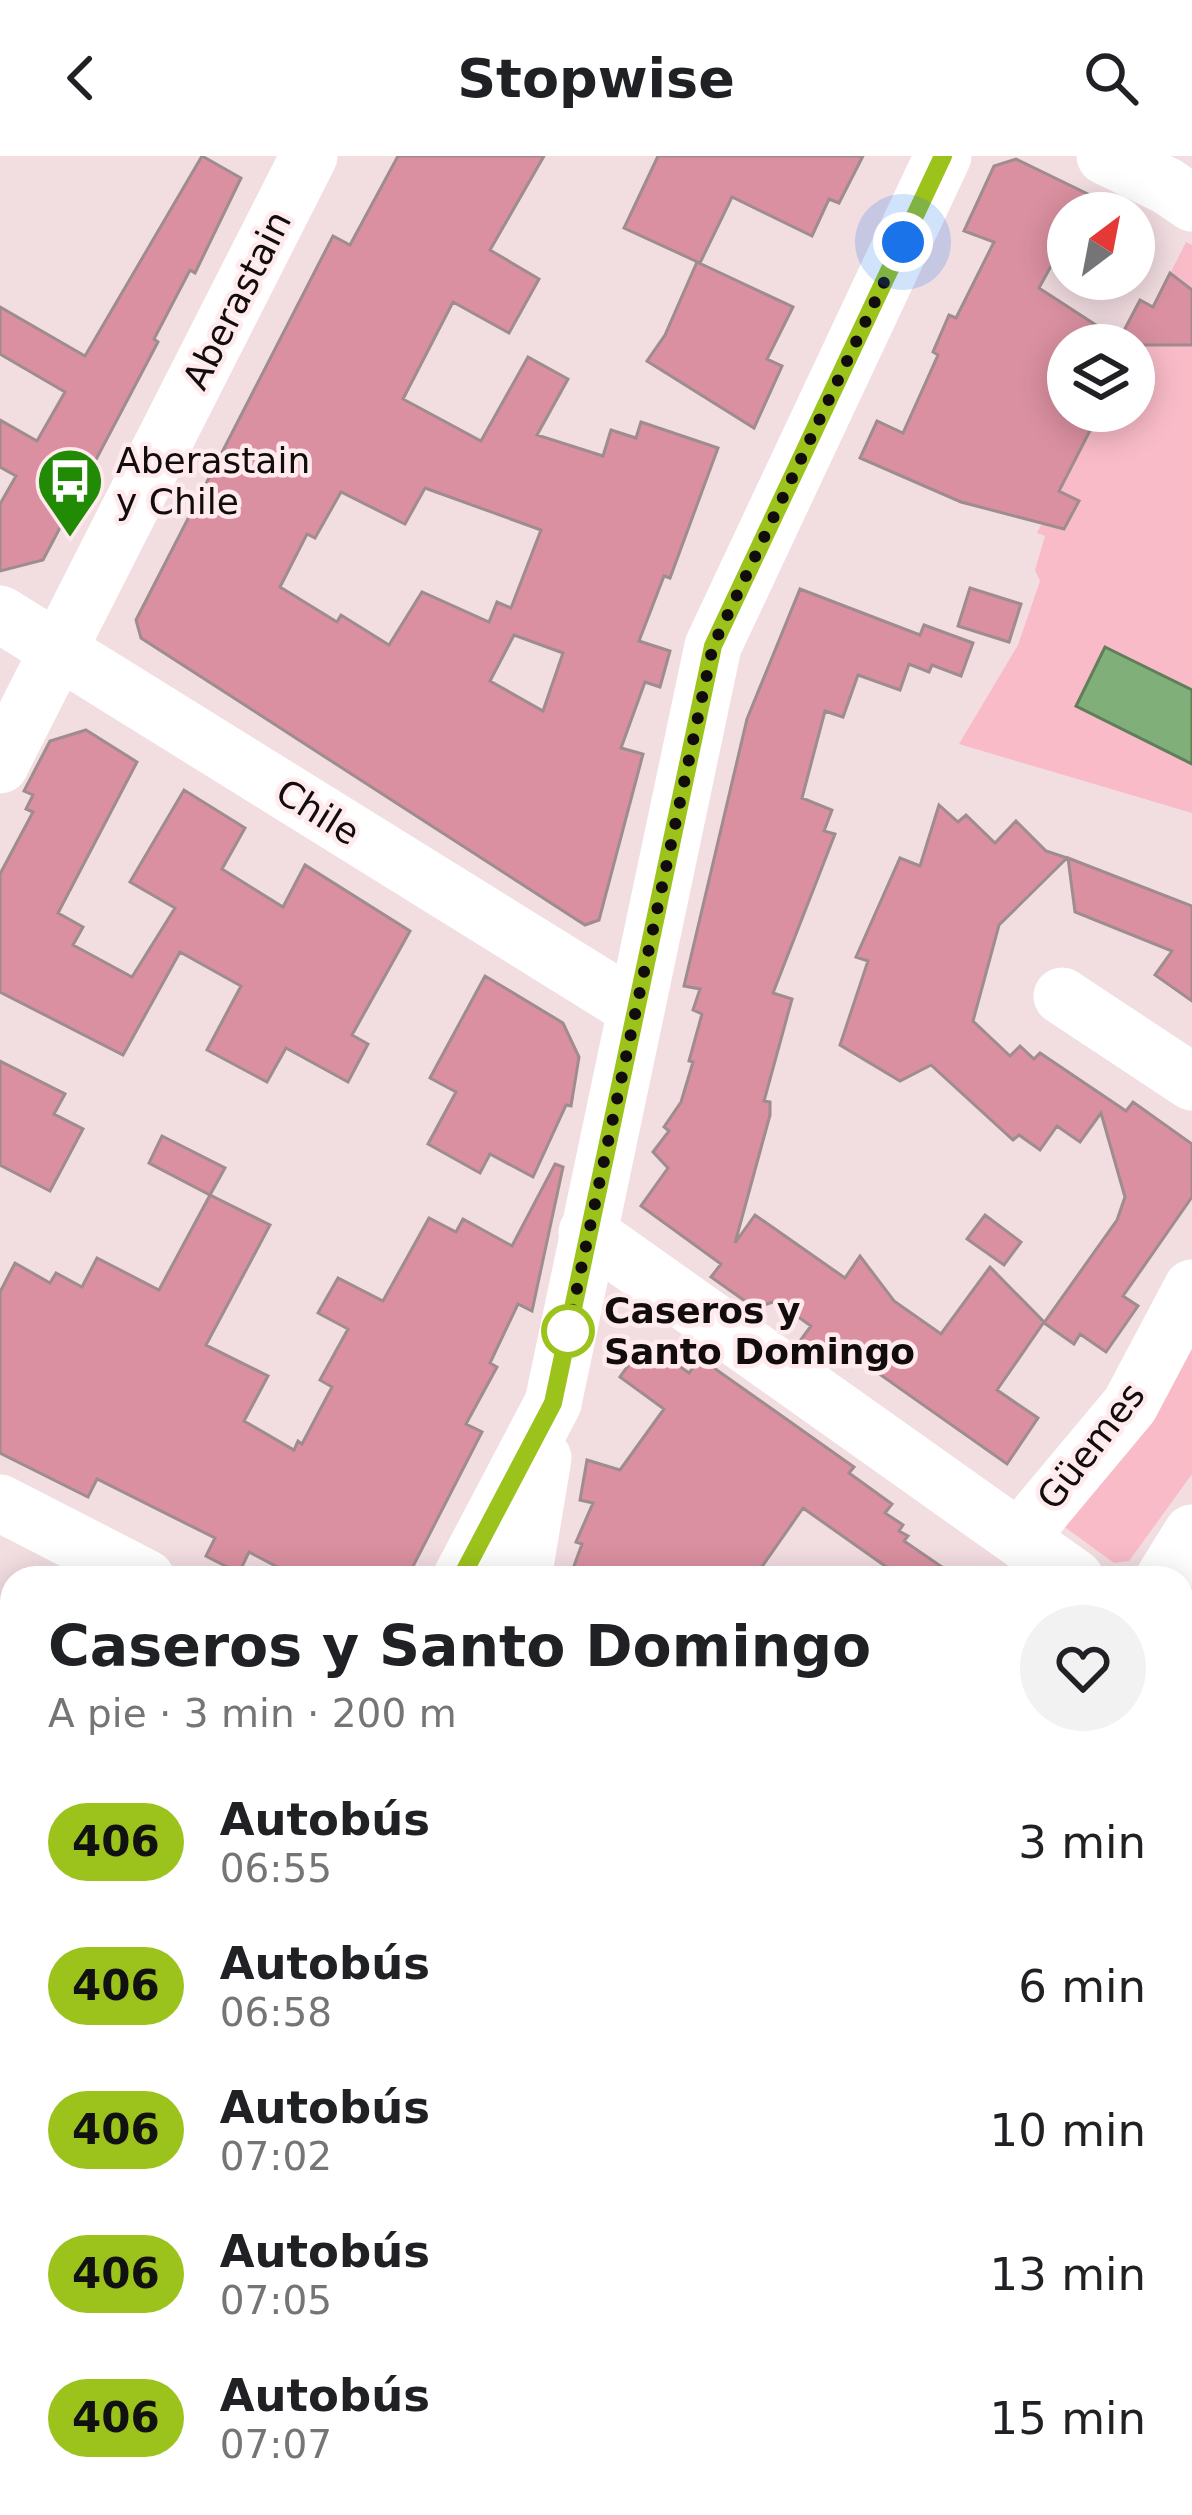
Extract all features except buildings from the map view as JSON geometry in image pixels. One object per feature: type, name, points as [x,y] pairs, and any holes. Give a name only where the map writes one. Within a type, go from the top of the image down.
[{"type":"street","name":"Aberastain","points":[[0,765],[309,156]]},
{"type":"street","points":[[525,1566],[586,1232],[713,646],[943,156]]},
{"type":"street","points":[[1106,156],[1192,203]]},
{"type":"street","name":"Chile","points":[[0,614],[636,1009]]},
{"type":"street","points":[[1062,996],[1192,1082]]},
{"type":"street","points":[[586,1232],[1059,1566]]},
{"type":"street","name":"Güemes","points":[[1019,1538],[1130,1405],[1192,1288]]},
{"type":"street","points":[[467,1566],[553,1403]]},
{"type":"street","points":[[0,1503],[123,1566]]},
{"type":"street","points":[[1171,1566],[1192,1533]]},
{"type":"shaded area","points":[[1186,242],[1192,245],[1192,813],[959,744],[1018,645],[1040,581],[1035,570],[1045,536],[1037,533],[1089,432],[1155,432],[1155,324],[1145,324]]},
{"type":"shaded area","points":[[1105,647],[1192,690],[1192,764],[1076,706]]},
{"type":"shaded area","points":[[1192,1330],[1192,1474],[1129,1561],[1114,1563],[1062,1525]]},
{"type":"bus line","name":"406","points":[[467,1566],[553,1403],[713,646],[943,156]]},
{"type":"place","name":"Aberastain y Chile","points":[[70,540]]},
{"type":"place","name":"Caseros y Santo Domingo","points":[[568,1331]]},
{"type":"route","points":[[568,1331],[713,646],[903,242]]}]
